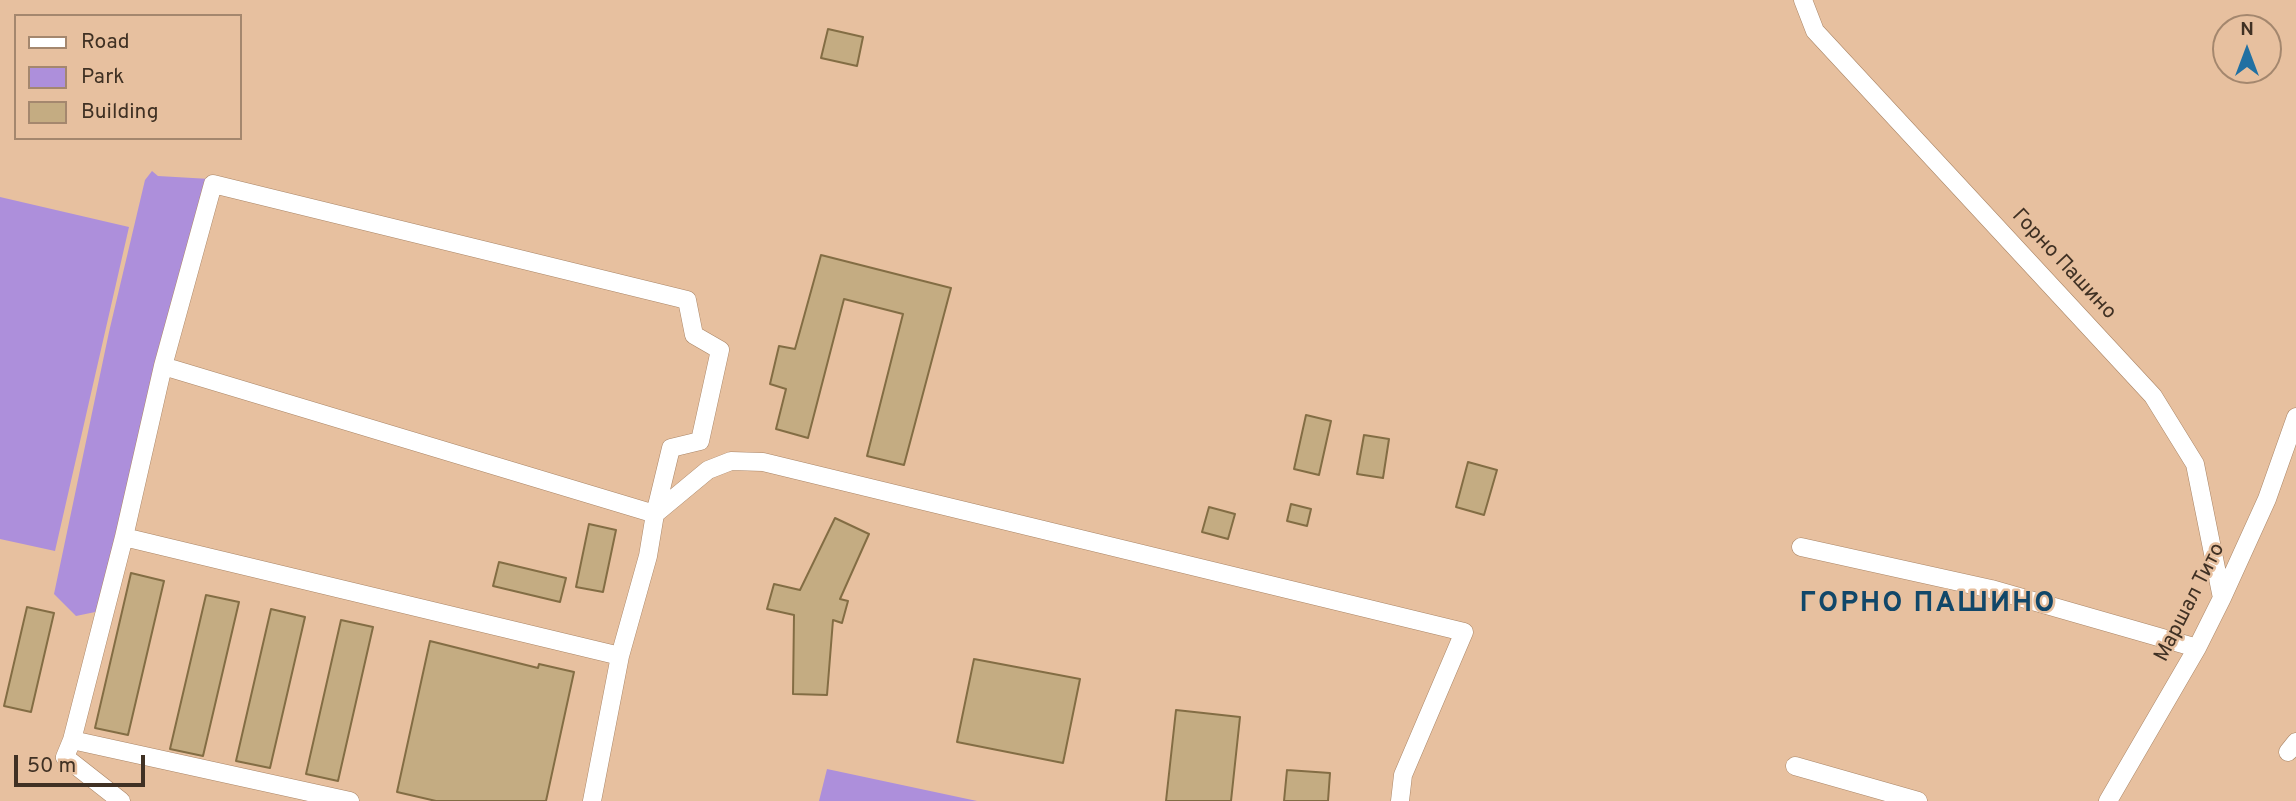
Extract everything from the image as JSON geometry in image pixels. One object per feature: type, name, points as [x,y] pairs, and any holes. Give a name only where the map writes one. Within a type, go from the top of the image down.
[{"type":"street","name":"Горно Пашино","points":[[1803,0],[1815,32],[2153,396],[2194,464],[2222,598]]},
{"type":"street","points":[[121,801],[65,757],[72,740],[124,537],[163,366],[213,184],[687,300],[694,335],[720,350],[700,441],[671,447],[648,556],[620,656],[592,801]]},
{"type":"street","points":[[163,366],[655,514]]},
{"type":"street","name":"Маршал Тито","points":[[2108,801],[2197,648],[2222,598],[2267,499],[2296,417]]},
{"type":"street","points":[[655,514],[708,470],[731,461],[763,462],[1464,632],[1403,775],[1400,801]]},
{"type":"street","points":[[124,537],[620,656]]},
{"type":"street","points":[[1801,547],[1991,589],[2197,648]]},
{"type":"street","points":[[72,740],[350,801]]},
{"type":"street","points":[[1795,766],[1918,801]]},
{"type":"green space","points":[[152,171],[158,176],[210,179],[100,611],[76,616],[54,594],[109,332],[145,180]]},
{"type":"green space","points":[[0,197],[129,227],[55,551],[0,539]]},
{"type":"green space","points":[[827,769],[977,801],[819,801]]},
{"type":"building","points":[[828,29],[863,37],[857,66],[821,58]]},
{"type":"building","points":[[821,255],[951,288],[904,465],[867,456],[903,314],[844,299],[808,438],[776,429],[786,389],[770,384],[779,346],[795,349]]},
{"type":"building","points":[[1306,415],[1331,421],[1319,475],[1294,469]]},
{"type":"building","points":[[1364,435],[1389,439],[1383,478],[1357,474]]},
{"type":"building","points":[[1468,462],[1497,470],[1484,515],[1456,507]]},
{"type":"building","points":[[1291,504],[1311,509],[1307,526],[1287,521]]},
{"type":"building","points":[[1209,507],[1235,514],[1228,539],[1202,532]]},
{"type":"building","points":[[835,518],[869,534],[840,599],[848,601],[842,623],[833,620],[827,695],[793,694],[794,615],[767,609],[774,584],[800,590]]},
{"type":"building","points":[[589,524],[616,530],[603,592],[576,587]]},
{"type":"building","points":[[499,562],[566,578],[560,602],[493,586]]},
{"type":"building","points":[[131,573],[164,581],[128,735],[95,728]]},
{"type":"building","points":[[206,595],[239,602],[203,756],[170,749]]},
{"type":"building","points":[[27,607],[54,613],[31,712],[4,706]]},
{"type":"building","points":[[271,609],[305,617],[270,768],[236,761]]},
{"type":"building","points":[[341,620],[373,627],[338,781],[306,774]]},
{"type":"building","points":[[430,641],[538,668],[539,664],[574,672],[546,801],[436,801],[397,792]]},
{"type":"building","points":[[974,659],[1080,679],[1063,763],[957,742]]},
{"type":"building","points":[[1176,710],[1240,717],[1231,801],[1166,801]]},
{"type":"building","points":[[1287,770],[1330,773],[1328,801],[1284,801]]},
{"type":"district","name":"ГОРНО ПАШИНО","points":[[1928,605]]}]
